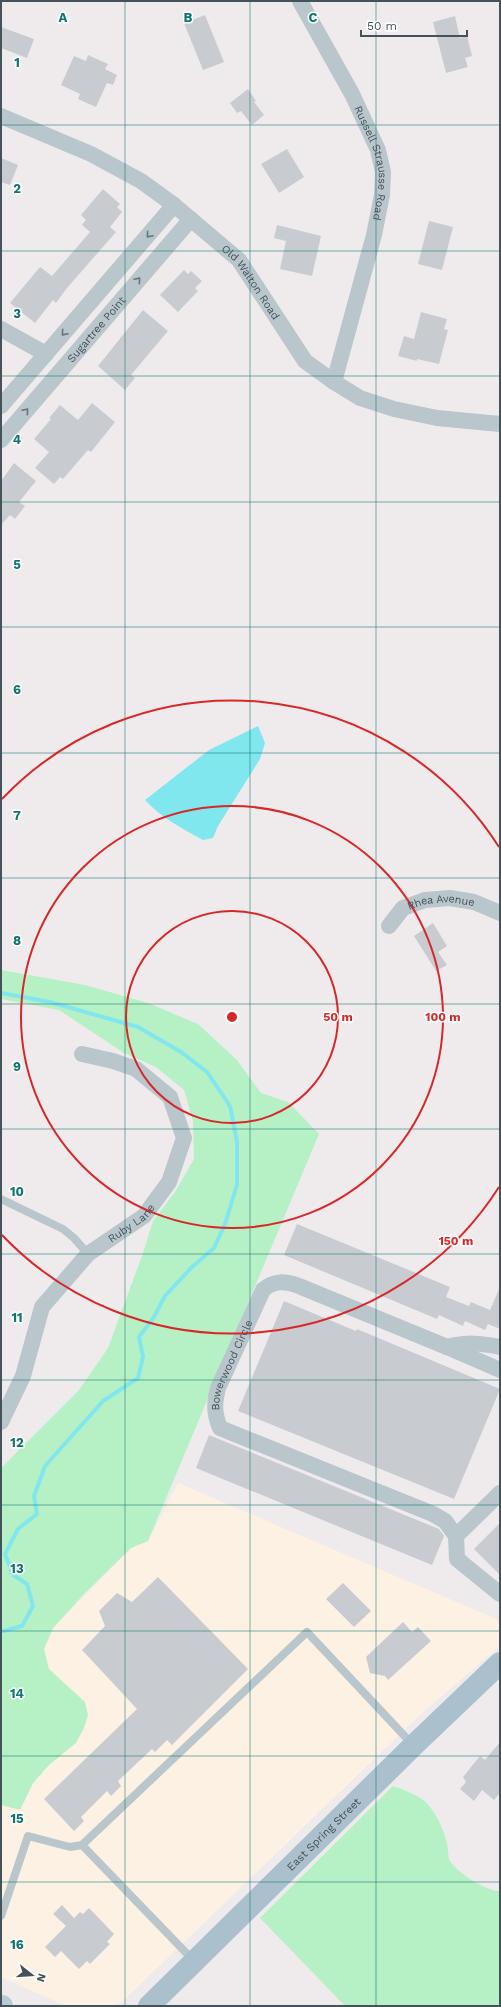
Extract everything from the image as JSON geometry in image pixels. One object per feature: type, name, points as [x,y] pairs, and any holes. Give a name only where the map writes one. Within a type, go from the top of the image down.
[{"type":"main road","name":"East Spring Street","points":[[150,2005],[500,1663]]},
{"type":"street","name":"Russell Strausse Road","points":[[300,1],[352,94],[378,150],[383,172],[382,195],[374,235],[334,382]]},
{"type":"street","name":"Old Walton Road","points":[[1,116],[91,154],[141,181],[174,205],[239,260],[305,361],[334,382],[360,398],[394,409],[437,418],[500,424]]},
{"type":"street","name":"Sugartree Point","points":[[1,406],[174,205]]},
{"type":"street","name":"Sugartree Point","points":[[1,440],[190,219]]},
{"type":"street","points":[[1,329],[46,354]]},
{"type":"street","name":"Rhea Avenue","points":[[389,926],[403,908],[425,900],[450,898],[474,902],[500,913]]},
{"type":"street","name":"Ruby Lane","points":[[1,1422],[22,1376],[42,1307],[88,1254],[144,1216],[169,1182],[184,1138],[170,1097],[136,1069],[113,1061],[82,1054]]},
{"type":"street","name":"Bowerwood Circle","points":[[456,1536],[445,1521],[433,1514],[220,1428],[215,1415],[214,1404],[218,1388],[263,1290],[275,1282],[287,1282],[299,1286],[500,1370]]},
{"type":"street","points":[[447,1347],[464,1343],[479,1343],[500,1347]]},
{"type":"street","points":[[500,1493],[456,1536],[457,1559],[500,1594]]},
{"type":"lane","points":[[1,1199],[63,1229],[74,1238],[88,1254]]},
{"type":"lane","points":[[1,1916],[28,1836],[70,1847],[82,1845],[307,1632],[414,1746]]},
{"type":"lane","points":[[82,1845],[195,1962]]},
{"type":"shaded area","points":[[178,1483],[494,1618],[500,1623],[500,1646],[423,1712],[126,1998],[116,2006],[66,2006],[1,1977],[1,1782],[44,1649],[53,1628],[131,1548],[148,1541]]},
{"type":"green space","points":[[1,970],[85,985],[148,1003],[198,1024],[237,1060],[261,1093],[288,1102],[319,1134],[148,1541],[131,1548],[84,1594],[53,1628],[44,1649],[49,1669],[85,1702],[88,1715],[84,1728],[76,1743],[49,1765],[33,1783],[20,1810],[1,1805],[1,1468],[79,1390],[108,1348],[143,1253],[153,1221],[175,1192],[194,1159],[193,1121],[184,1090],[156,1067],[124,1053],[59,1010],[1,999]]},
{"type":"green space","points":[[393,1786],[418,1796],[430,1807],[444,1834],[449,1859],[457,1869],[479,1884],[487,1888],[500,1891],[500,2006],[345,2006],[260,1918]]},
{"type":"water","points":[[258,726],[265,743],[260,759],[218,826],[213,838],[203,840],[172,822],[145,800],[209,750]]},
{"type":"building","points":[[205,15],[224,62],[203,70],[184,23]]},
{"type":"building","points":[[455,16],[460,38],[467,36],[472,56],[465,58],[468,67],[446,73],[433,22]]},
{"type":"building","points":[[1,27],[34,39],[27,58],[1,48]]},
{"type":"building","points":[[88,55],[108,64],[105,69],[117,75],[113,85],[107,83],[96,107],[78,99],[80,94],[61,85],[74,56],[86,61]]},
{"type":"building","points":[[248,89],[256,101],[254,102],[264,115],[252,125],[241,111],[237,113],[230,103]]},
{"type":"building","points":[[287,149],[304,177],[279,193],[261,164]]},
{"type":"building","points":[[1,158],[18,165],[10,185],[1,182]]},
{"type":"building","points":[[103,189],[120,204],[117,207],[122,212],[110,227],[116,232],[67,288],[56,303],[53,300],[35,323],[10,303],[40,267],[52,276],[90,232],[82,225],[86,220],[81,215]]},
{"type":"building","points":[[429,221],[453,227],[442,270],[418,264]]},
{"type":"building","points":[[277,225],[321,236],[312,276],[280,269],[286,241],[274,238]]},
{"type":"building","points":[[184,270],[188,274],[191,271],[202,281],[195,288],[198,291],[178,312],[160,295]]},
{"type":"building","points":[[143,310],[168,331],[131,375],[135,378],[125,390],[98,366]]},
{"type":"building","points":[[421,312],[447,319],[444,329],[448,330],[439,364],[417,359],[417,361],[398,356],[404,336],[414,339]]},
{"type":"building","points":[[92,403],[115,422],[91,452],[88,450],[63,479],[60,477],[54,484],[35,468],[49,452],[34,439],[51,419],[49,418],[60,405],[78,420]]},
{"type":"building","points":[[14,463],[36,481],[19,502],[25,506],[15,519],[10,515],[1,525],[1,481]]},
{"type":"building","points":[[433,923],[447,946],[438,952],[447,965],[436,971],[414,936]]},
{"type":"building","points":[[297,1224],[450,1287],[446,1297],[469,1306],[471,1302],[490,1310],[500,1287],[500,1329],[488,1324],[485,1330],[465,1321],[463,1326],[439,1315],[437,1319],[284,1255]]},
{"type":"building","points":[[284,1301],[356,1331],[357,1329],[500,1389],[454,1499],[238,1411]]},
{"type":"building","points":[[209,1435],[439,1529],[444,1536],[432,1565],[196,1468]]},
{"type":"building","points":[[500,1523],[500,1575],[474,1549]]},
{"type":"building","points":[[158,1577],[248,1669],[172,1745],[167,1740],[155,1752],[152,1749],[118,1781],[121,1786],[111,1796],[107,1791],[81,1817],[84,1821],[74,1831],[44,1799],[137,1709],[82,1650],[105,1626],[99,1611],[117,1593],[132,1602]]},
{"type":"building","points":[[343,1583],[371,1611],[354,1627],[326,1599]]},
{"type":"building","points":[[403,1622],[412,1632],[418,1627],[431,1641],[388,1680],[385,1676],[370,1673],[366,1657]]},
{"type":"building","points":[[500,1742],[500,1793],[494,1800],[482,1790],[474,1801],[460,1789],[466,1782],[463,1777],[480,1756],[485,1760]]},
{"type":"building","points":[[62,1905],[74,1918],[80,1912],[83,1914],[89,1908],[114,1934],[107,1942],[110,1944],[90,1964],[87,1961],[79,1969],[61,1951],[55,1957],[45,1947],[66,1926],[53,1914]]},
{"type":"waterway","points":[[1,993],[50,1002],[138,1027],[181,1052],[207,1072],[230,1106],[237,1142],[237,1185],[225,1224],[214,1248],[192,1267],[165,1296],[154,1317],[139,1337],[143,1357],[138,1378],[103,1401],[45,1466],[34,1496],[37,1514],[18,1529],[5,1554],[13,1575],[27,1584],[33,1606],[22,1626],[1,1631]]}]
